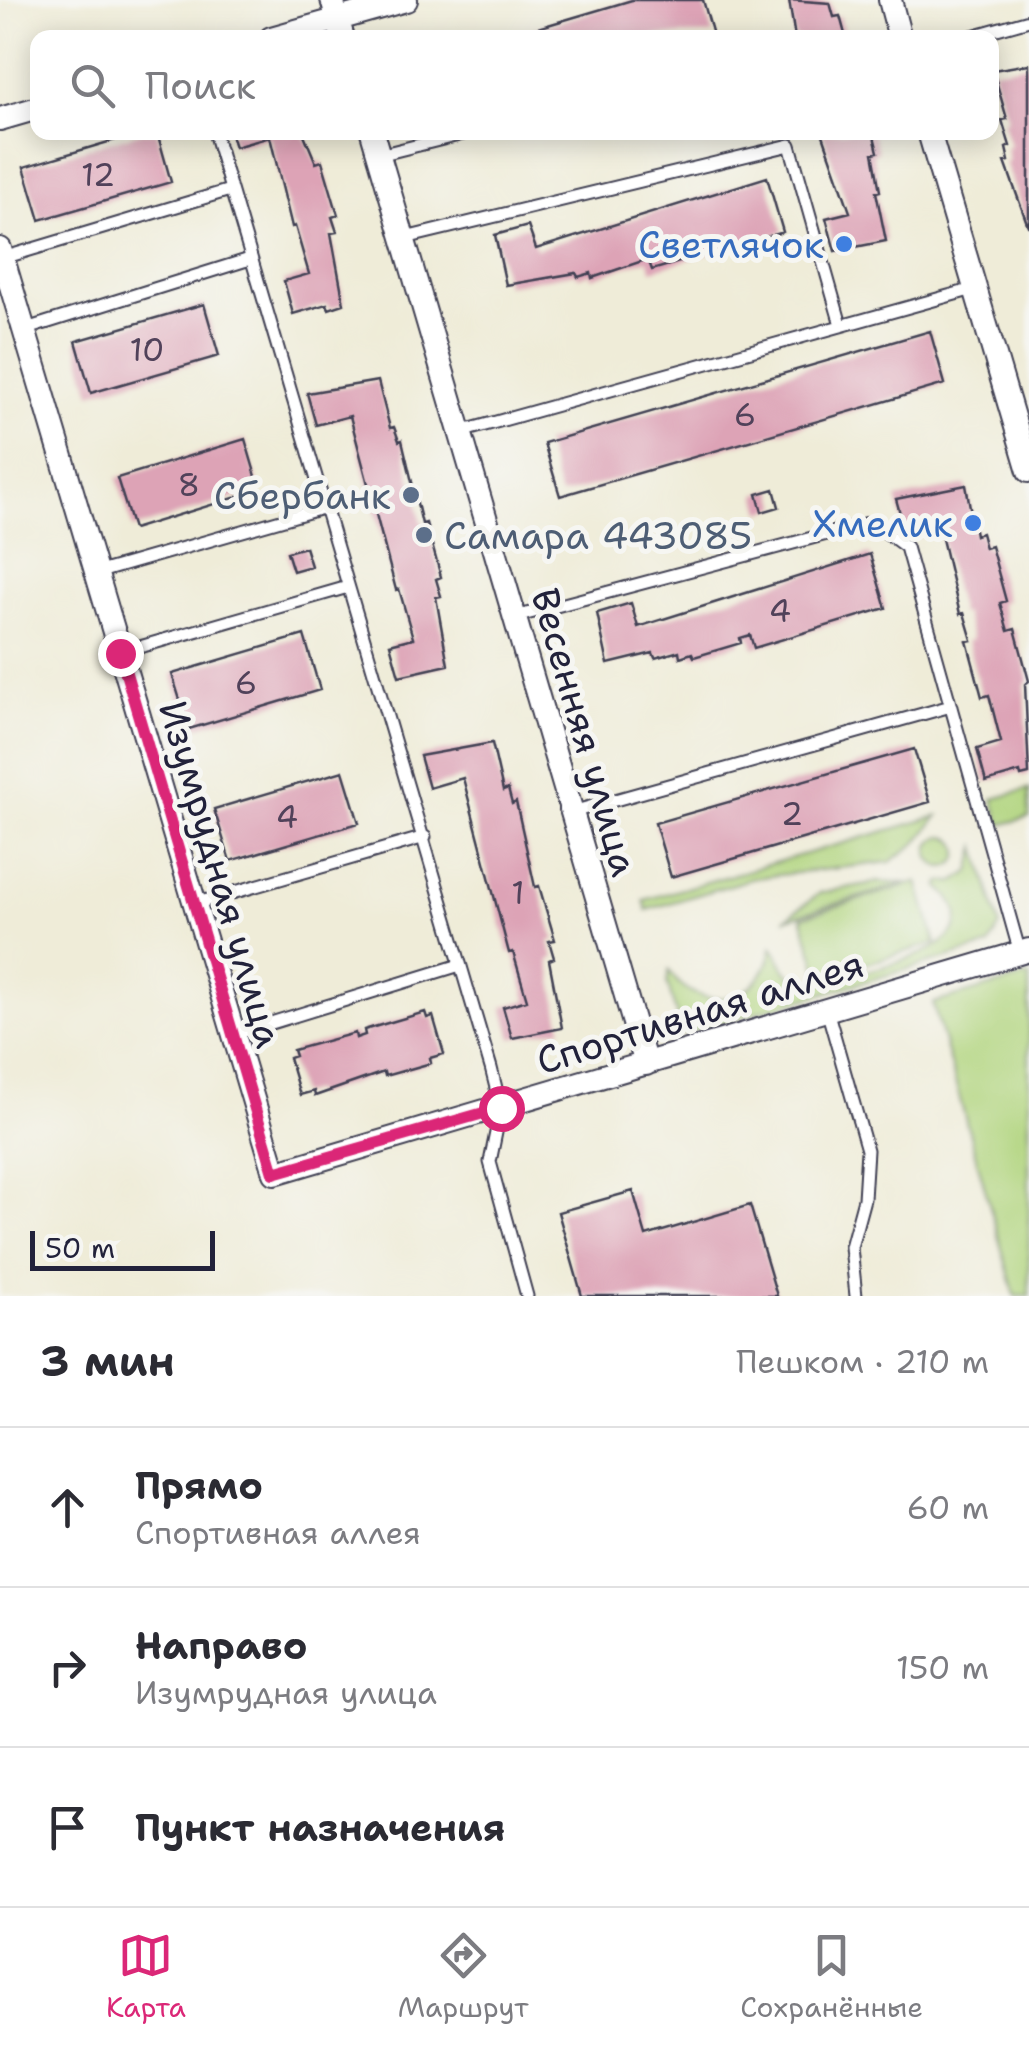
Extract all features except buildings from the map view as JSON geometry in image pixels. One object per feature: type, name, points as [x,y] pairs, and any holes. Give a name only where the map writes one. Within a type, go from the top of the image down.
[{"type":"street","points":[[299,30],[406,0]]},
{"type":"street","points":[[890,0],[898,30]]},
{"type":"street","points":[[0,119],[30,110]]},
{"type":"street","points":[[931,140],[1029,471]]},
{"type":"street","name":"Весенняя улица","points":[[376,144],[646,1064]]},
{"type":"street","name":"Изумрудная улица","points":[[1,254],[274,1173]]},
{"type":"street","name":"Спортивная аллея","points":[[274,1173],[1024,952]]},
{"type":"lane","points":[[993,30],[1029,20]]},
{"type":"lane","points":[[216,140],[425,837],[501,1108],[490,1162],[527,1296]]},
{"type":"lane","points":[[376,144],[408,140]]},
{"type":"lane","points":[[405,238],[784,140]]},
{"type":"lane","points":[[788,140],[841,325]]},
{"type":"lane","points":[[1,254],[230,190]]},
{"type":"lane","points":[[23,330],[250,259]]},
{"type":"lane","points":[[460,432],[977,288]]},
{"type":"lane","points":[[96,573],[326,507]]},
{"type":"lane","points":[[516,616],[872,522],[906,547],[1024,952]]},
{"type":"lane","points":[[120,653],[348,586]]},
{"type":"lane","points":[[572,812],[950,706]]},
{"type":"lane","points":[[193,904],[425,837]]},
{"type":"lane","points":[[232,1034],[460,965]]},
{"type":"lane","points":[[827,1010],[867,1150],[864,1198],[851,1247],[856,1296]]},
{"type":"green space","points":[[1029,789],[1029,817],[1001,825],[993,799]]},
{"type":"green space","points":[[938,816],[917,843],[890,862],[754,878],[647,910],[644,900]]},
{"type":"green space","points":[[944,837],[955,841],[959,852],[955,863],[944,867],[933,863],[929,852],[933,841]]},
{"type":"green space","points":[[977,847],[1000,926],[989,946],[682,1034],[667,982],[669,971],[697,995],[730,997],[757,980],[772,947],[793,977],[819,983],[897,963],[930,950],[954,931],[958,918],[953,904],[939,887],[941,882],[954,882],[971,871]]},
{"type":"green space","points":[[878,882],[907,883],[785,919],[820,893]]},
{"type":"green space","points":[[918,882],[936,943],[820,977],[802,917]]},
{"type":"green space","points":[[1029,976],[1029,1296],[1015,1296],[933,1003]]},
{"type":"place","name":"Светлячок","points":[[844,244]]},
{"type":"place","name":"Сбербанк","points":[[411,495]]},
{"type":"place","name":"Хмелик","points":[[973,523]]},
{"type":"place","name":"Самара 443085","points":[[424,535]]},
{"type":"route","points":[[120,653],[274,1173],[501,1108]]}]
